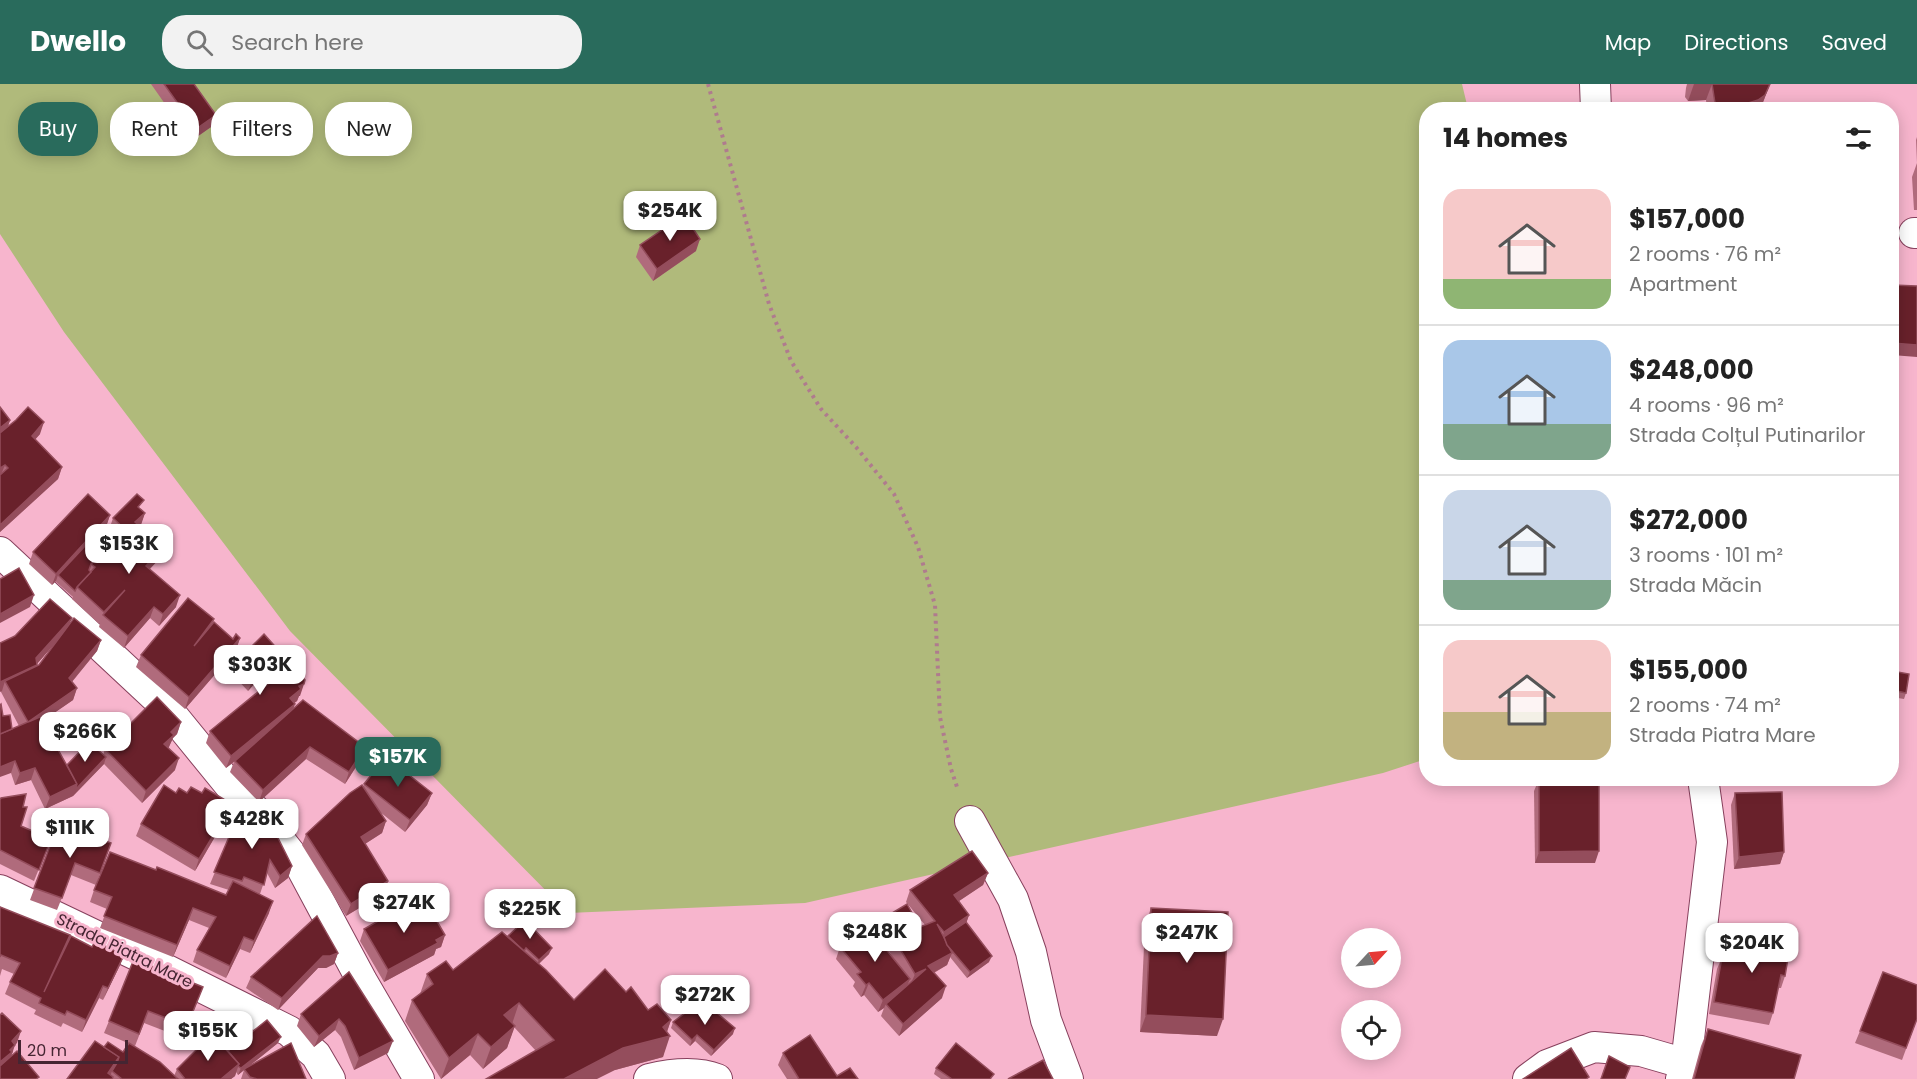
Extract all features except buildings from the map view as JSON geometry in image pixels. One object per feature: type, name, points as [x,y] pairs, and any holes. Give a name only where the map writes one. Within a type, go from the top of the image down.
[{"type":"street","points":[[1595,84],[1596,102]]},
{"type":"street","points":[[0,552],[165,706],[231,787],[261,816],[301,867],[362,981],[419,1079]]},
{"type":"street","points":[[1528,1079],[1547,1065],[1594,1047],[1641,1051],[1684,1072],[1712,842],[1704,786]]},
{"type":"street","points":[[970,821],[1013,899],[1031,952],[1047,1020],[1068,1079]]},
{"type":"street","name":"Strada Piatra Mare","points":[[0,890],[289,1031],[316,1055],[330,1079]]},
{"type":"street","points":[[650,1079],[676,1075],[708,1076],[717,1079]]},
{"type":"path","points":[[708,84],[768,304],[791,361],[821,409],[894,494],[918,547],[935,605],[940,717],[951,769],[970,821]]},
{"type":"green space","points":[[0,84],[1462,84],[1466,102],[1419,102],[1419,761],[1383,773],[805,903],[568,913],[290,631],[64,332],[0,234]]}]
